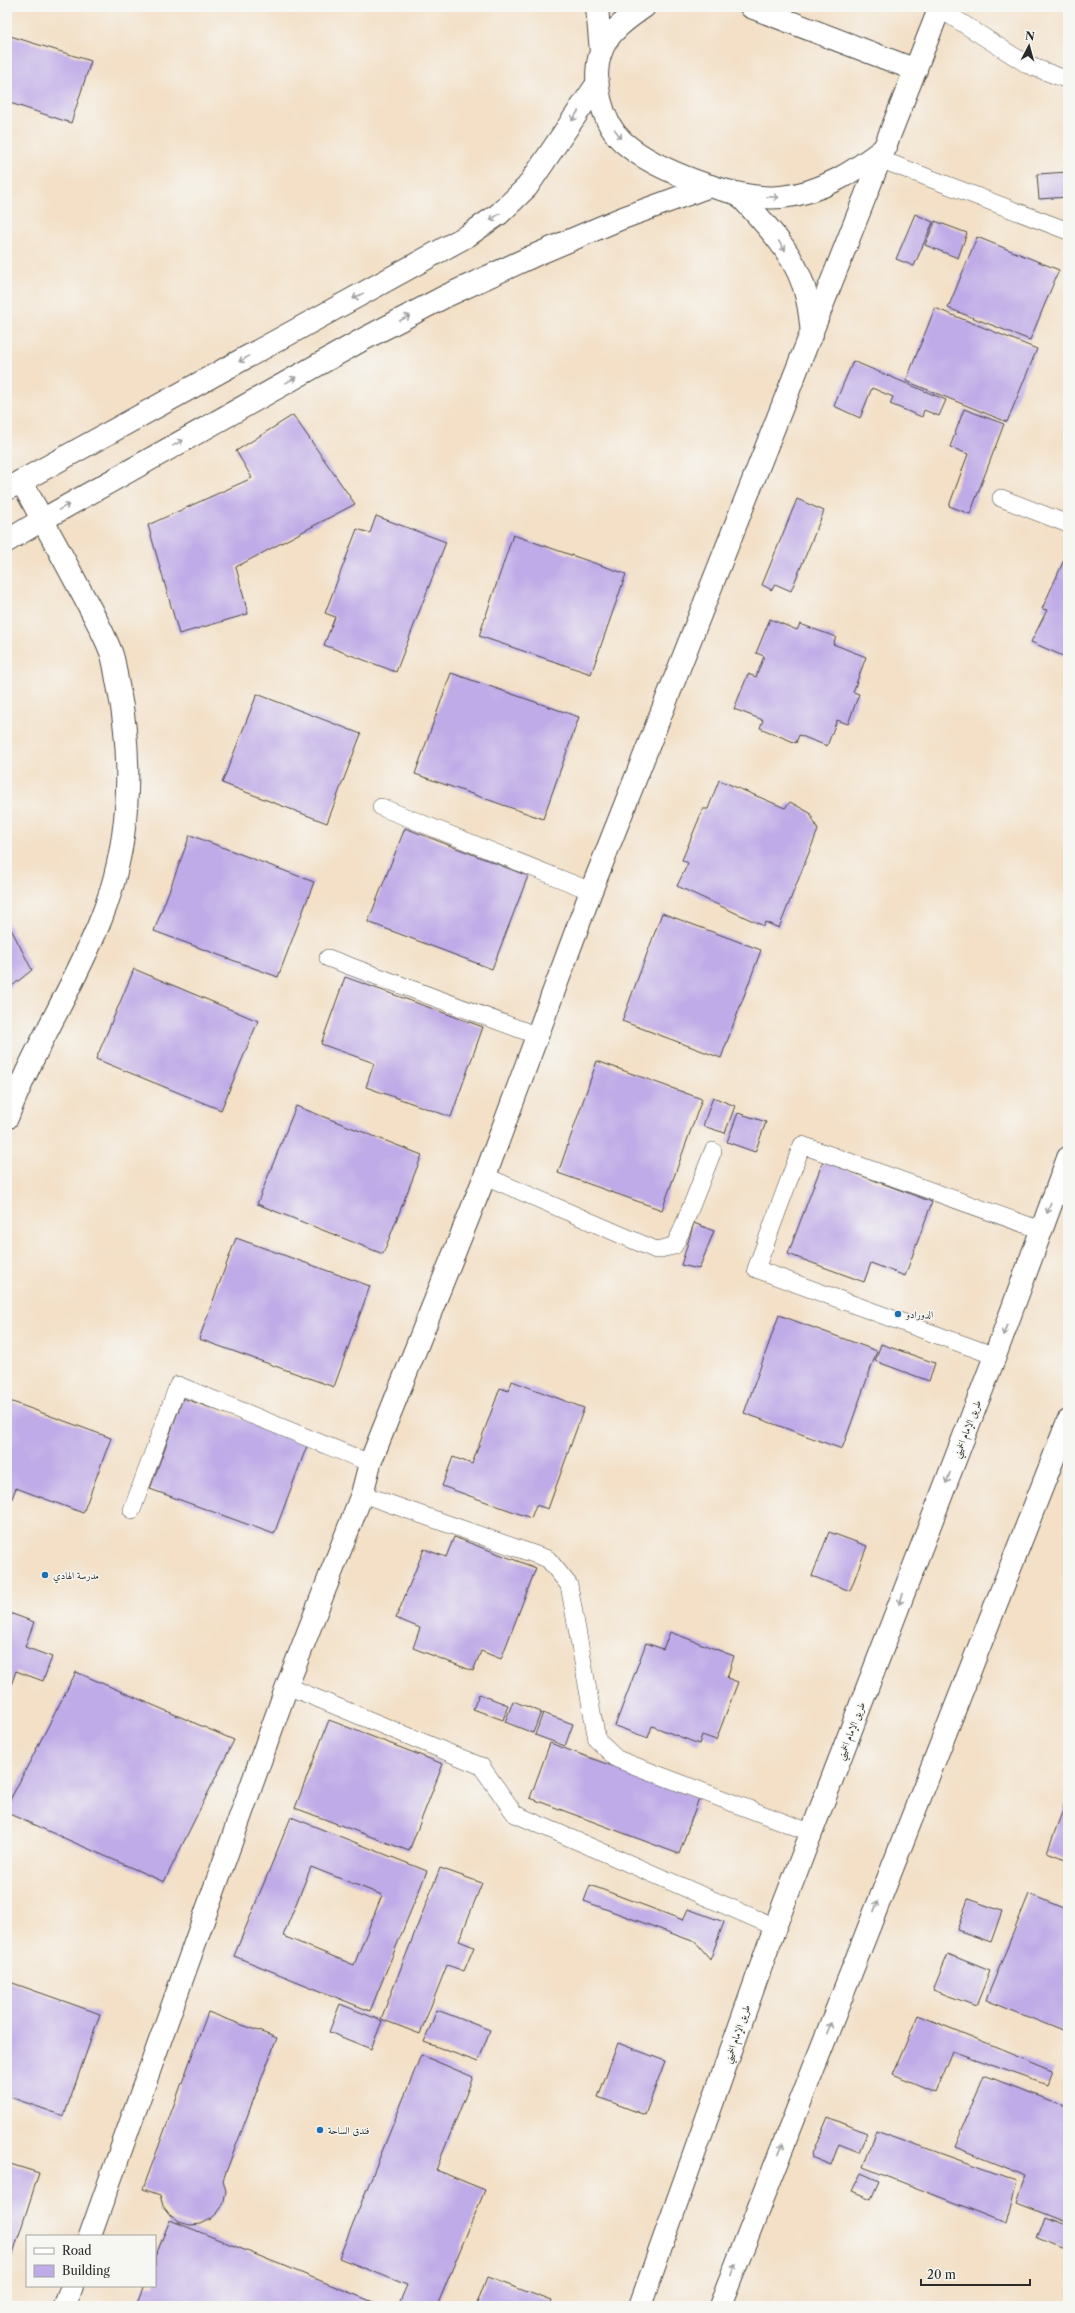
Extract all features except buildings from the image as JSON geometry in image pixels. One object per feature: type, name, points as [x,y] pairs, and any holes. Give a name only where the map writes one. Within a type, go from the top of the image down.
[{"type":"main road","points":[[597,7],[601,52],[597,84],[604,115],[622,141],[649,160],[710,186],[739,195],[781,197],[820,188],[855,171],[884,153]]},
{"type":"main road","points":[[601,52],[621,22],[644,7]]},
{"type":"main road","points":[[751,7],[916,70]]},
{"type":"main road","points":[[90,2235],[287,1686],[362,1494],[370,1463],[485,1176],[591,891],[884,153],[940,8]]},
{"type":"main road","points":[[7,1118],[14,1080],[80,967],[102,918],[117,867],[126,814],[128,761],[123,708],[112,656],[93,613],[42,520],[14,485],[468,236],[499,214],[526,188],[597,84]]},
{"type":"main road","points":[[7,542],[42,520],[362,340],[446,296],[540,253],[620,219],[710,186]]},
{"type":"main road","points":[[739,195],[772,231],[793,262],[807,297],[812,335]]},
{"type":"main road","name":"طريق الإمام الخميني","points":[[640,2306],[775,1927],[995,1356],[1068,1158]]},
{"type":"main road","points":[[720,2306],[1068,1421]]},
{"type":"main road","points":[[65,2306],[72,2287]]},
{"type":"lane","points":[[940,8],[1028,65],[1068,80]]},
{"type":"lane","points":[[884,153],[1068,231]]},
{"type":"lane","points":[[1001,498],[1068,524]]},
{"type":"lane","points":[[381,807],[591,891]]},
{"type":"lane","points":[[328,958],[538,1036]]},
{"type":"lane","points":[[995,1356],[756,1269],[802,1145],[1041,1230]]},
{"type":"lane","points":[[485,1176],[656,1250],[674,1246],[713,1151]]},
{"type":"lane","points":[[132,1510],[178,1384],[370,1463]]},
{"type":"lane","points":[[362,1494],[548,1559],[569,1585],[597,1740],[617,1759],[812,1833]]},
{"type":"lane","points":[[287,1686],[481,1766],[515,1814],[775,1927]]},
{"type":"place","name":"الدورادو","points":[[898,1314]]},
{"type":"place","name":"مدرسة الهادي","points":[[45,1575]]},
{"type":"place","name":"فندق الساحة","points":[[320,2130]]}]
